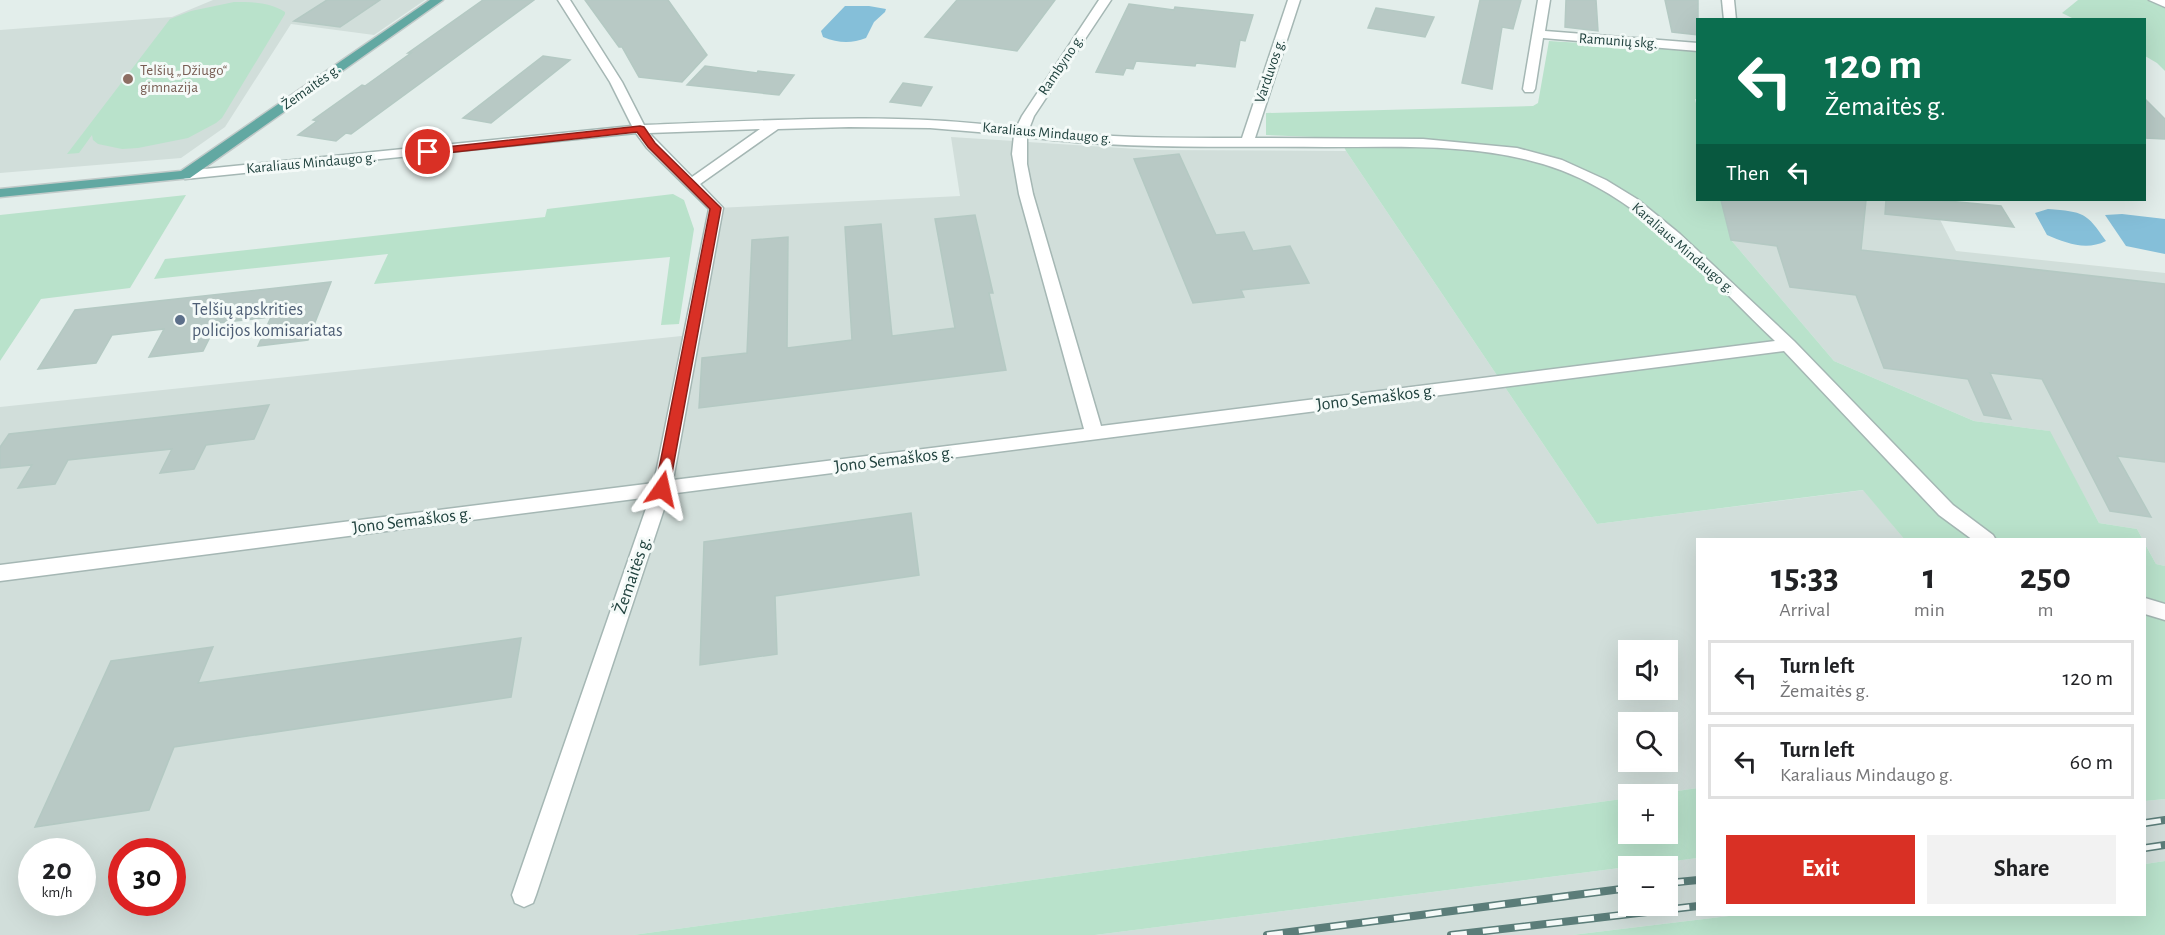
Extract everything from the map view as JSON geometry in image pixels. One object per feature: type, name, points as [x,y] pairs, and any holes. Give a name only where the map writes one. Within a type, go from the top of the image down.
[{"type":"main road","name":"Žemaitės g.","points":[[185,175],[437,0]]},
{"type":"main road","name":"Karaliaus Mindaugo g.","points":[[0,193],[185,175]]},
{"type":"street","name":"Žemaitės g.","points":[[524,895],[662,489],[716,208],[652,145],[640,129],[616,82],[564,0]]},
{"type":"street","name":"Rambyno g.","points":[[1019,132],[1105,0]]},
{"type":"street","name":"Varduvos g.","points":[[1246,142],[1294,0]]},
{"type":"street","points":[[1530,89],[1544,0]]},
{"type":"street","points":[[1728,0],[1730,18]]},
{"type":"street","points":[[2155,0],[2165,4]]},
{"type":"street","name":"Ramunių skg.","points":[[1539,34],[1696,46]]},
{"type":"street","name":"Karaliaus Mindaugo g.","points":[[185,175],[640,129],[774,126],[930,124],[1058,137],[1433,144],[1517,152],[1557,163],[1601,183],[1632,202],[1675,237],[1788,345],[1946,510],[1983,538]]},
{"type":"street","points":[[692,183],[774,126]]},
{"type":"street","points":[[1019,132],[1020,168],[1026,194],[1094,434]]},
{"type":"street","name":"Jono Semaškos g.","points":[[0,573],[1788,345]]},
{"type":"street","points":[[2146,606],[2165,612]]},
{"type":"shaded area","name":"Telšių „Džiugo“ gimnazija","points":[[213,0],[425,0],[374,35],[291,24],[225,127],[181,158],[0,173],[0,30],[172,17]]},
{"type":"shaded area","points":[[951,137],[1153,150],[1346,151],[1597,524],[1864,490],[1903,538],[1696,538],[1696,788],[1678,791],[1678,784],[1618,784],[1618,800],[633,935],[0,935],[0,407],[691,335],[716,208],[960,196]]},
{"type":"shaded area","points":[[1721,201],[1931,201],[1956,251],[2165,273],[2165,566],[2156,564],[2146,546],[2146,538],[2142,538],[2137,529],[2099,523],[2049,431],[1974,421],[1834,361],[1731,240]]},
{"type":"shaded area","points":[[2165,799],[2165,861],[2146,864],[2146,801]]},
{"type":"shaded area","points":[[1696,858],[1696,916],[1729,916],[1572,935],[1095,935],[1618,868],[1618,916],[1678,916],[1678,861]]},
{"type":"green space","points":[[2078,0],[2165,0],[2165,71],[2146,57],[2146,18],[2072,18],[2062,13]]},
{"type":"green space","points":[[234,2],[267,4],[285,14],[222,118],[188,138],[138,148],[122,149],[98,144],[93,140],[92,135],[79,153],[67,154],[170,19],[191,11]]},
{"type":"green space","points":[[1549,41],[1696,50],[1696,201],[1721,201],[1731,240],[1834,361],[1974,421],[2050,431],[2099,523],[2137,529],[2142,538],[1903,538],[1863,490],[1597,524],[1346,151],[1340,138],[1266,135],[1266,113],[1533,106],[1538,103]]},
{"type":"green space","points":[[673,194],[684,200],[694,229],[679,324],[661,325],[670,257],[374,284],[388,254],[154,279],[165,259],[545,217],[547,209]]},
{"type":"green space","points":[[186,195],[130,288],[41,299],[0,361],[0,215]]},
{"type":"green space","points":[[2146,546],[2156,564],[2165,566],[2165,799],[2146,801]]},
{"type":"green space","points":[[1696,788],[1696,858],[1678,861],[1678,856],[1618,856],[1618,868],[1095,935],[633,935],[1618,800],[1618,844],[1678,844],[1678,791]]},
{"type":"green space","points":[[2165,861],[2165,935],[1572,935],[1729,916],[2146,916],[2146,864]]},
{"type":"water","points":[[845,6],[886,9],[874,22],[866,38],[844,42],[823,37],[821,31]]},
{"type":"water","points":[[2048,209],[2083,215],[2094,224],[2106,241],[2084,246],[2047,235],[2035,213]]},
{"type":"water","points":[[2122,214],[2165,219],[2165,254],[2126,246],[2105,215]]},
{"type":"building","points":[[327,0],[380,0],[340,27],[294,21]]},
{"type":"building","points":[[483,0],[534,0],[351,134],[346,133],[336,141],[298,135],[317,121],[313,120],[362,85],[365,86]]},
{"type":"building","points":[[585,0],[668,0],[707,55],[682,82],[639,77],[622,47],[619,47]]},
{"type":"building","points":[[957,0],[1055,0],[1017,51],[925,37]]},
{"type":"building","points":[[1480,0],[1521,0],[1513,29],[1502,27],[1492,89],[1462,83]]},
{"type":"building","points":[[1566,0],[1596,0],[1598,31],[1565,27]]},
{"type":"building","points":[[1665,0],[1698,0],[1696,35],[1672,32]]},
{"type":"building","points":[[1129,4],[1174,10],[1175,7],[1253,15],[1245,41],[1240,40],[1235,67],[1136,61],[1133,69],[1126,68],[1123,75],[1096,72]]},
{"type":"building","points":[[1376,8],[1434,17],[1425,37],[1368,28]]},
{"type":"building","points":[[543,56],[570,60],[491,123],[463,118]]},
{"type":"building","points":[[705,66],[794,75],[779,95],[687,85]]},
{"type":"building","points":[[903,83],[932,87],[921,106],[890,102]]},
{"type":"building","points":[[2146,100],[2165,119],[2165,139],[2146,138]]},
{"type":"building","points":[[1179,154],[1216,235],[1244,232],[1253,251],[1290,246],[1309,283],[1241,290],[1244,297],[1193,303],[1134,159]]},
{"type":"building","points":[[1721,201],[1866,201],[1861,250],[2165,284],[2165,462],[2117,456],[2151,517],[2110,511],[2042,379],[1990,373],[2011,419],[1984,415],[1968,379],[1884,368],[1856,295],[1790,287],[1777,246],[1731,240]]},
{"type":"building","points":[[1886,201],[1948,201],[2001,206],[2014,227],[1885,214]]},
{"type":"building","points":[[975,215],[993,293],[989,293],[1006,370],[699,408],[702,358],[747,353],[752,240],[788,237],[787,348],[852,340],[845,227],[881,224],[892,336],[955,328],[935,219]]},
{"type":"building","points":[[331,282],[308,340],[258,346],[271,317],[217,323],[203,351],[149,357],[164,329],[112,335],[96,363],[38,369],[75,310]]},
{"type":"building","points":[[269,405],[254,439],[206,445],[194,469],[160,473],[172,449],[68,460],[55,484],[18,488],[32,465],[0,468],[0,447],[9,434]]},
{"type":"building","points":[[911,513],[919,575],[775,596],[777,654],[700,665],[704,542]]},
{"type":"building","points":[[521,638],[511,697],[174,747],[149,810],[35,827],[111,661],[213,647],[198,683]]},
{"type":"railway","points":[[2146,823],[2165,820]]},
{"type":"railway","points":[[2146,848],[2165,845]]},
{"type":"railway","points":[[1678,882],[1696,880]]},
{"type":"railway","points":[[1267,935],[1618,889]]},
{"type":"railway","points":[[1451,935],[1696,906]]},
{"type":"place","name":"Telšių „Džiugo“ gimnazija","points":[[128,79]]},
{"type":"place","name":"Telšių apskrities policijos komisariatas","points":[[180,320]]},
{"type":"route","points":[[428,152],[640,129],[652,145],[716,208],[662,489]]}]
